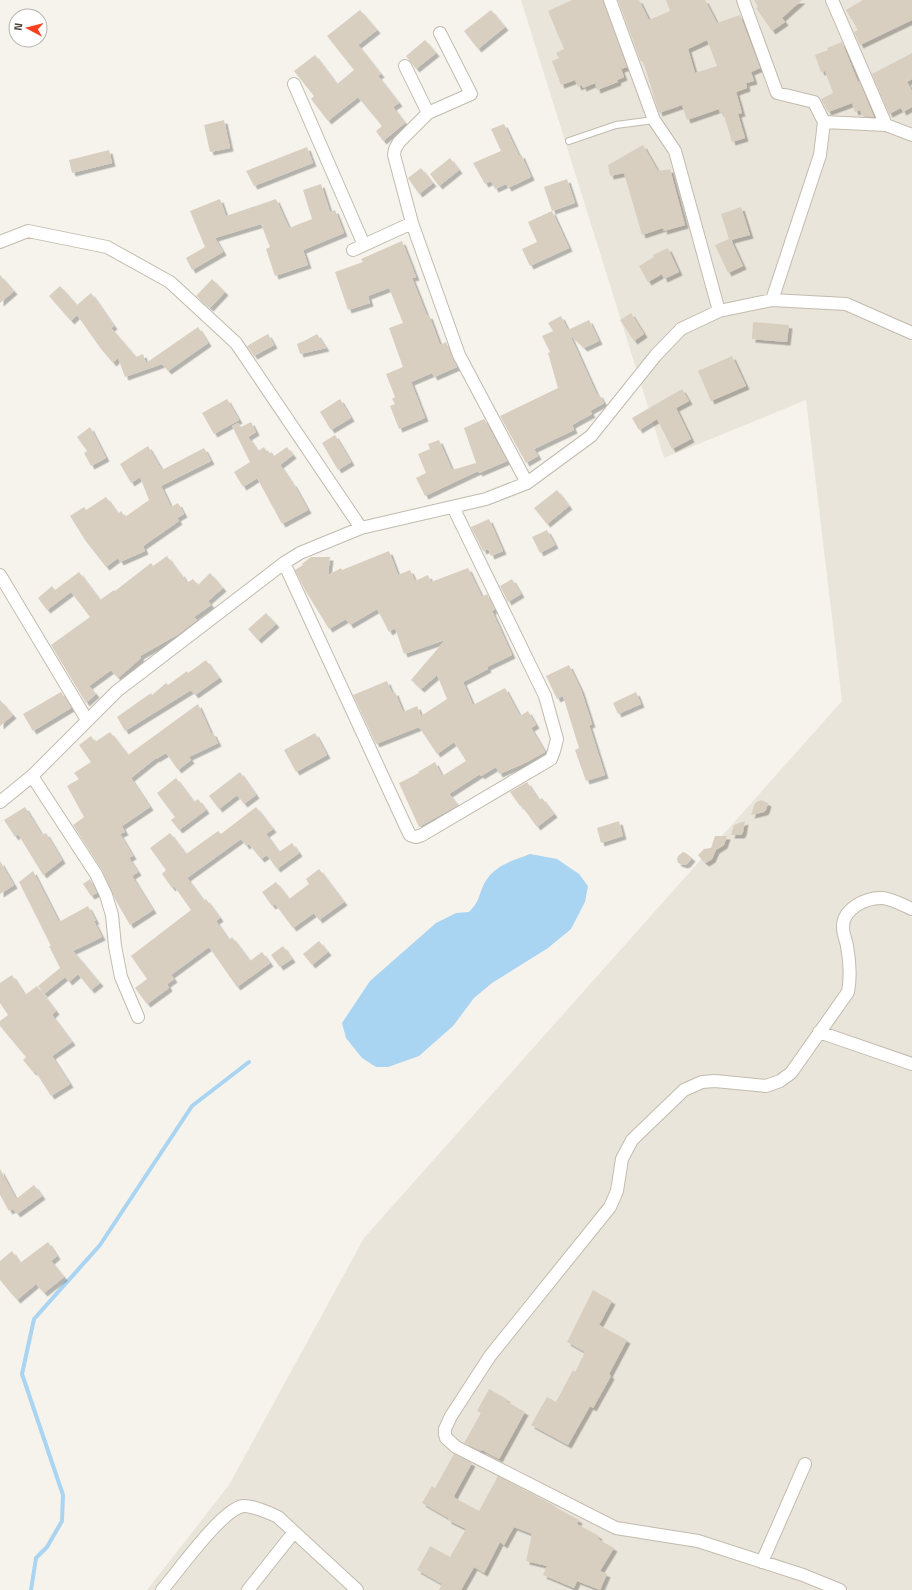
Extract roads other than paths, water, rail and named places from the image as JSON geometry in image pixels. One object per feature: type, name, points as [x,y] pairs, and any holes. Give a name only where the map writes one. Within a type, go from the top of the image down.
[{"type":"street","points":[[610,0],[654,120],[675,152],[719,311]]},
{"type":"street","points":[[744,0],[777,92],[814,102],[824,122],[820,156],[772,300]]},
{"type":"street","points":[[832,0],[886,125]]},
{"type":"street","points":[[440,33],[471,94],[428,113],[399,142],[395,149],[396,163],[412,223],[459,355],[527,482]]},
{"type":"street","points":[[405,66],[428,113]]},
{"type":"street","points":[[294,84],[359,248],[412,223]]},
{"type":"street","points":[[824,122],[886,125],[912,134]]},
{"type":"street","points":[[0,242],[28,231],[107,247],[170,282],[206,313],[236,343],[361,528]]},
{"type":"street","points":[[0,802],[32,776],[117,691],[300,553],[361,528],[486,499],[527,482],[591,436],[656,355],[681,329],[719,311],[772,300],[846,304],[912,332]]},
{"type":"street","points":[[284,564],[410,835],[416,837],[422,835],[550,759],[557,739],[545,696],[453,507]]},
{"type":"street","points":[[0,575],[87,720]]},
{"type":"street","points":[[32,776],[96,874],[106,895],[112,915],[115,946],[121,977],[138,1017]]},
{"type":"street","points":[[840,1590],[803,1575],[698,1541],[616,1528],[456,1447],[446,1438],[445,1429],[451,1416],[490,1356],[610,1207],[617,1191],[622,1159],[632,1140],[684,1090],[702,1082],[714,1080],[766,1086],[780,1082],[791,1073],[848,992],[851,978],[843,927],[846,914],[859,903],[872,898],[884,898],[912,909]]},
{"type":"street","points":[[820,1032],[912,1064]]},
{"type":"street","points":[[762,1562],[805,1464]]},
{"type":"street","points":[[162,1590],[219,1522],[243,1506],[278,1517],[357,1590]]},
{"type":"street","points":[[248,1590],[294,1532]]},
{"type":"lane","points":[[569,141],[616,126],[654,120]]},
{"type":"water","points":[[530,854],[557,859],[579,874],[588,886],[585,902],[571,929],[548,948],[492,983],[474,998],[453,1026],[419,1056],[388,1067],[376,1067],[362,1058],[346,1038],[342,1023],[370,981],[436,923],[456,913],[469,912],[477,901],[485,882],[494,871],[510,861]]},
{"type":"waterway","points":[[31,1590],[36,1558],[47,1547],[62,1521],[63,1495],[22,1374],[34,1319],[100,1245],[192,1106],[249,1062]]}]
